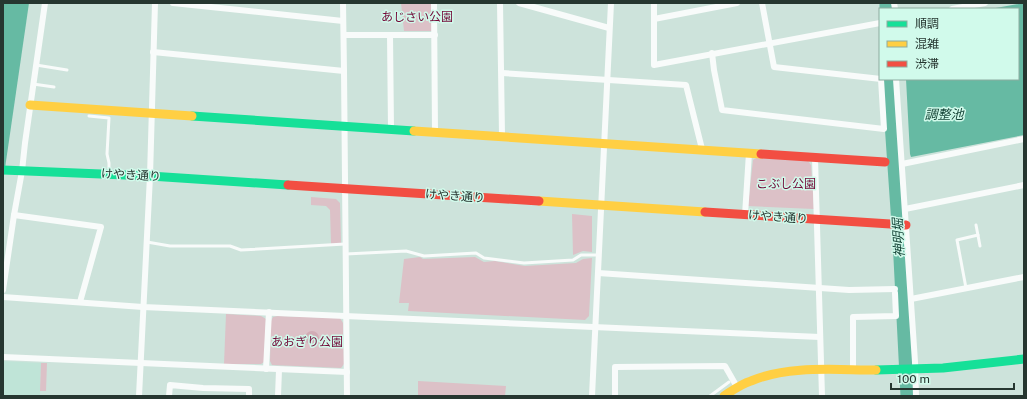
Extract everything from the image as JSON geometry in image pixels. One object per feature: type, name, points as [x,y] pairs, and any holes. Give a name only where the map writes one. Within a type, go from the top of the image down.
[{"type":"street","points":[[3,290],[22,171],[45,3]]},
{"type":"street","points":[[139,396],[150,176],[155,3]]},
{"type":"street","points":[[173,3],[343,22]]},
{"type":"street","points":[[343,3],[347,396]]},
{"type":"street","points":[[434,3],[435,132]]},
{"type":"street","points":[[500,3],[502,135]]},
{"type":"street","points":[[519,3],[609,28]]},
{"type":"street","points":[[592,396],[611,3]]},
{"type":"street","points":[[654,3],[654,65],[879,23]]},
{"type":"street","points":[[654,19],[738,3]]},
{"type":"street","points":[[762,3],[774,67],[879,79]]},
{"type":"street","points":[[958,8],[985,3]]},
{"type":"street","points":[[344,35],[435,35]]},
{"type":"street","points":[[390,35],[391,129]]},
{"type":"street","points":[[153,52],[344,70]]},
{"type":"street","points":[[712,53],[722,110],[884,129],[881,80]]},
{"type":"street","points":[[502,73],[686,85],[702,149]]},
{"type":"street","points":[[896,80],[905,209],[904,225],[911,300],[910,369],[916,396]]},
{"type":"street","points":[[30,105],[435,132],[502,135],[885,162]]},
{"type":"street","points":[[902,164],[1024,140]]},
{"type":"street","points":[[745,215],[749,153]]},
{"type":"street","points":[[815,158],[822,396]]},
{"type":"street","name":"けやき通り","points":[[3,170],[150,176],[904,225]]},
{"type":"street","points":[[905,209],[1024,185]]},
{"type":"street","points":[[14,215],[101,226],[80,302]]},
{"type":"street","points":[[598,273],[849,290],[895,291],[896,316],[853,318],[853,370]]},
{"type":"street","points":[[911,300],[1024,277]]},
{"type":"street","points":[[3,297],[143,307],[820,337]]},
{"type":"street","points":[[266,369],[269,312]]},
{"type":"street","points":[[3,357],[347,372]]},
{"type":"street","points":[[724,396],[733,384],[785,371],[910,369],[1024,359]]},
{"type":"street","points":[[615,396],[615,367],[725,366],[733,384]]},
{"type":"street","points":[[278,396],[279,370]]},
{"type":"street","points":[[169,396],[170,385],[203,388],[249,389],[249,396]]},
{"type":"lane","points":[[36,65],[67,70]]},
{"type":"lane","points":[[33,84],[54,87]]},
{"type":"lane","points":[[89,116],[108,118],[108,174]]},
{"type":"lane","points":[[976,225],[980,246]]},
{"type":"lane","points":[[966,288],[956,240],[978,235]]},
{"type":"lane","points":[[147,242],[170,246],[230,246],[241,250],[346,244]]},
{"type":"lane","points":[[346,254],[406,251],[424,256],[476,253],[484,258],[524,263],[573,260],[582,255],[599,255]]},
{"type":"lane","points":[[710,396],[733,384]]},
{"type":"shaded area","points":[[3,361],[41,363],[40,396],[3,396]]},
{"type":"green space","name":"あじさい公園","points":[[401,3],[432,3],[432,31],[404,31]]},
{"type":"green space","name":"こぶし公園","points":[[758,157],[808,161],[811,165],[814,209],[748,206],[753,160]]},
{"type":"green space","points":[[311,197],[336,199],[340,203],[341,244],[331,244],[330,210],[326,206],[311,205]]},
{"type":"green space","points":[[572,214],[592,216],[592,252],[583,251],[573,255]]},
{"type":"green space","points":[[420,257],[423,259],[475,257],[484,262],[495,261],[525,266],[576,263],[583,259],[592,258],[589,316],[585,320],[408,311],[409,303],[399,303],[404,259]]},
{"type":"green space","points":[[226,314],[261,316],[266,319],[264,362],[261,364],[224,364]]},
{"type":"green space","name":"あおぎり公園","points":[[273,317],[340,318],[343,323],[344,364],[341,368],[272,365],[270,361],[271,321]]},
{"type":"green space","points":[[312,331],[317,333],[319,338],[317,343],[312,345],[307,343],[305,338],[307,333]]},
{"type":"green space","points":[[41,363],[47,363],[46,391],[40,391]]},
{"type":"green space","points":[[418,381],[506,386],[505,396],[418,396]]},
{"type":"water","points":[[3,3],[29,3],[3,182]]},
{"type":"water","name":"調整池","points":[[1024,3],[1024,135],[911,157],[906,80],[1019,80],[1019,8],[996,8]]},
{"type":"waterway","name":"神明堀","points":[[887,3],[887,8]]},
{"type":"waterway","name":"神明堀","points":[[889,80],[900,239],[908,396]]},
{"type":"traffic: fast","points":[[192,116],[414,131]]},
{"type":"traffic: fast","points":[[3,170],[150,176],[288,185]]},
{"type":"traffic: fast","points":[[876,370],[943,368],[1024,359]]},
{"type":"traffic: slow","points":[[30,105],[192,116]]},
{"type":"traffic: slow","points":[[414,131],[761,154]]},
{"type":"traffic: slow","points":[[539,201],[705,212]]},
{"type":"traffic: slow","points":[[724,396],[747,382],[766,376],[796,370],[876,370]]},
{"type":"traffic: jam","points":[[761,154],[885,162]]},
{"type":"traffic: jam","points":[[288,185],[539,201]]},
{"type":"traffic: jam","points":[[705,212],[906,225]]}]
